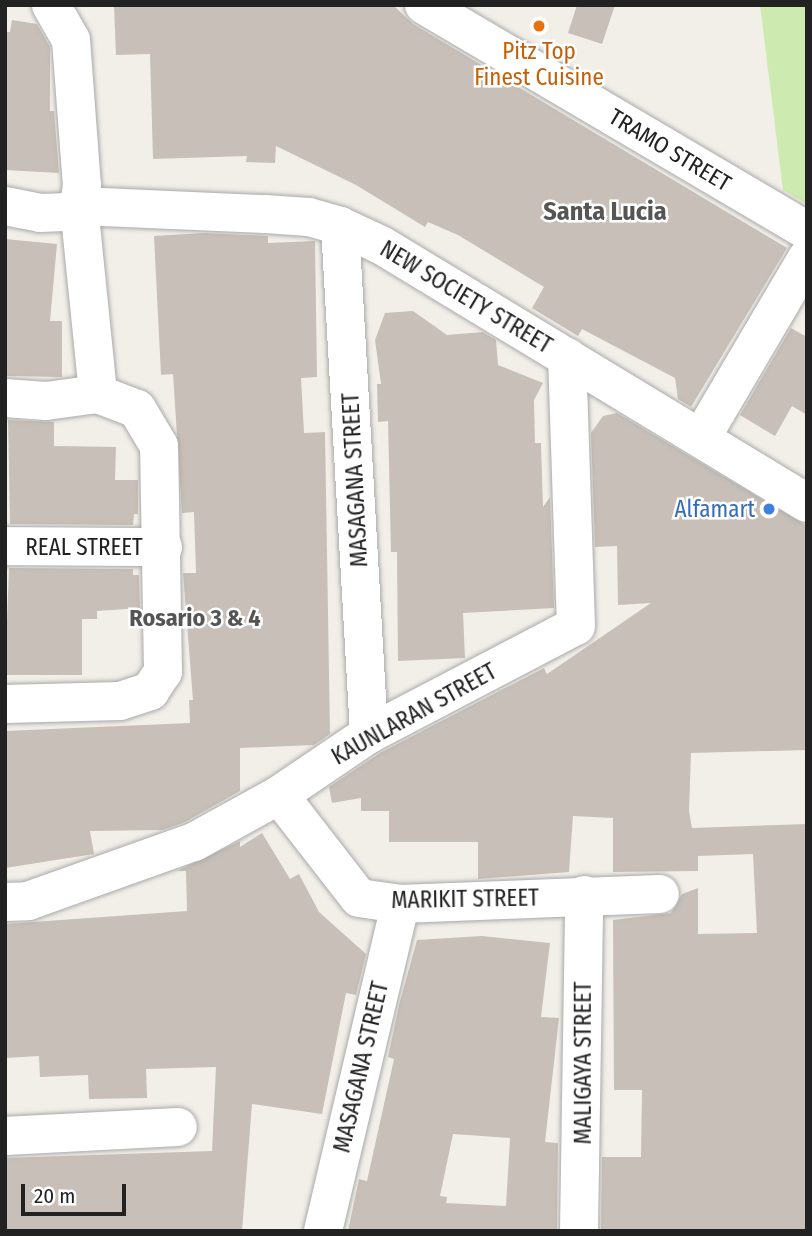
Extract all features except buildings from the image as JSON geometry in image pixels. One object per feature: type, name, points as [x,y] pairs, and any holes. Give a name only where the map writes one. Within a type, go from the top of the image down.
[{"type":"street","points":[[51,5],[71,40],[82,185],[79,206],[98,394]]},
{"type":"street","name":"TRAMO STREET","points":[[424,5],[807,231]]},
{"type":"street","name":"NEW SOCIETY STREET","points":[[5,206],[40,213],[65,212],[79,206],[309,217],[340,226],[381,245],[807,503]]},
{"type":"street","name":"MASAGANA STREET","points":[[340,226],[369,734]]},
{"type":"street","points":[[701,438],[807,258]]},
{"type":"street","name":"KAUNLARAN STREET","points":[[5,902],[28,901],[194,842],[279,795],[369,734],[576,626],[567,358]]},
{"type":"street","points":[[5,398],[47,401],[98,394],[137,409],[159,446],[163,547],[163,673],[150,691],[120,701],[5,704]]},
{"type":"street","name":"REAL STREET","points":[[5,546],[163,547]]},
{"type":"street","name":"MARIKIT STREET","points":[[279,795],[359,898],[400,904],[660,894]]},
{"type":"street","name":"MALIGAYA STREET","points":[[579,1231],[584,895]]},
{"type":"street","name":"MASAGANA STREET","points":[[323,1231],[400,904]]},
{"type":"street","points":[[5,1136],[178,1127]]},
{"type":"green space","points":[[760,5],[807,5],[807,204],[783,190]]},
{"type":"place","name":"Pitz Top Finest Cuisine","points":[[539,26]]},
{"type":"place","name":"Alfamart","points":[[769,509]]},
{"type":"district","name":"Santa Lucia","points":[[605,212]]},
{"type":"district","name":"Rosario 3 & 4","points":[[195,619]]}]
